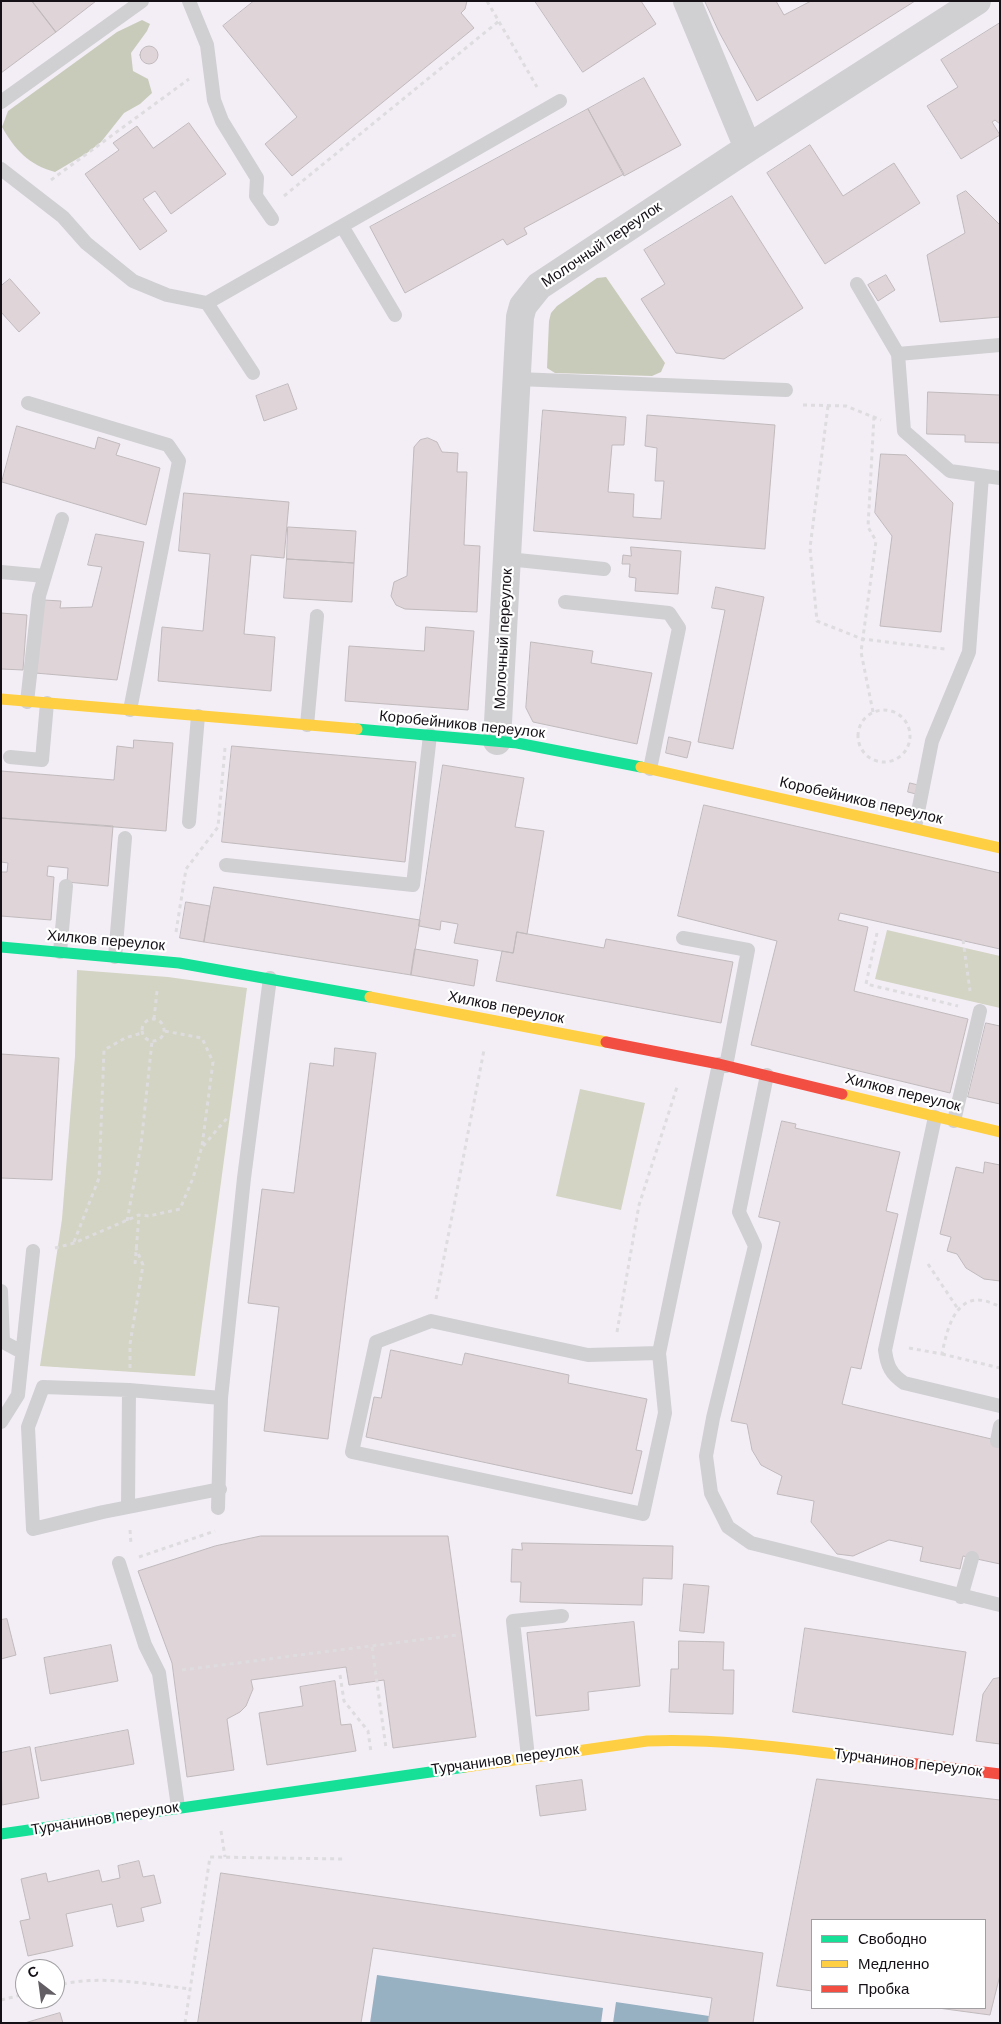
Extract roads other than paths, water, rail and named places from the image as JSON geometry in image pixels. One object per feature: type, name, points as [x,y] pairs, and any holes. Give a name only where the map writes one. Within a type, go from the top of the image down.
[{"type":"street","points":[[687,1],[748,148]]},
{"type":"street","name":"Молочный переулок","points":[[497,741],[520,317],[523,306],[539,286],[748,148],[977,1]]},
{"type":"street","name":"Коробейников переулок","points":[[1,699],[497,741],[650,769],[1000,848]]},
{"type":"street","name":"Хилков переулок","points":[[1,947],[179,963],[270,978],[723,1065],[1000,1132]]},
{"type":"street","name":"Турчанинов переулок","points":[[5,1835],[178,1807],[580,1749],[673,1740],[754,1744],[1000,1774]]},
{"type":"lane","points":[[1,102],[142,1]]},
{"type":"lane","points":[[189,1],[207,45],[214,100],[222,121],[257,178],[256,196],[269,215]]},
{"type":"lane","points":[[1,169],[63,217],[86,243],[133,280],[167,295],[207,304],[554,104]]},
{"type":"lane","points":[[342,226],[395,315]]},
{"type":"lane","points":[[857,284],[898,354],[904,431],[950,471],[1000,478]]},
{"type":"lane","points":[[207,304],[253,373]]},
{"type":"lane","points":[[898,354],[1000,345]]},
{"type":"lane","points":[[518,379],[786,390]]},
{"type":"lane","points":[[28,404],[168,445],[179,461],[130,710]]},
{"type":"lane","points":[[915,828],[932,741],[969,652],[982,476]]},
{"type":"lane","points":[[27,702],[39,596],[62,519]]},
{"type":"lane","points":[[508,559],[604,569]]},
{"type":"lane","points":[[1,572],[45,576]]},
{"type":"lane","points":[[565,602],[669,613],[679,628],[650,769]]},
{"type":"lane","points":[[307,725],[318,616]]},
{"type":"lane","points":[[10,757],[42,760],[47,703]]},
{"type":"lane","points":[[189,822],[198,716]]},
{"type":"lane","points":[[226,865],[413,885],[430,736]]},
{"type":"lane","points":[[115,957],[125,838]]},
{"type":"lane","points":[[60,952],[66,886]]},
{"type":"lane","points":[[659,1353],[588,1355],[431,1321],[376,1342],[352,1452],[643,1514],[664,1413],[659,1353],[748,950],[683,938]]},
{"type":"lane","points":[[218,1508],[221,1398],[244,1178],[270,978]]},
{"type":"lane","points":[[954,1121],[976,1010]]},
{"type":"lane","points":[[767,1075],[739,1212],[755,1246],[706,1456],[711,1493],[728,1527],[751,1543],[961,1597],[1000,1605]]},
{"type":"lane","points":[[935,1117],[886,1344],[887,1364],[894,1376],[904,1383],[1000,1406]]},
{"type":"lane","points":[[1,1422],[18,1395],[32,1251]]},
{"type":"lane","points":[[1,1291],[3,1342],[22,1352]]},
{"type":"lane","points":[[220,1489],[128,1507],[33,1529],[28,1427],[43,1387],[129,1390],[221,1398]]},
{"type":"lane","points":[[128,1507],[129,1390]]},
{"type":"lane","points":[[997,1441],[1000,1426]]},
{"type":"lane","points":[[961,1597],[972,1558]]},
{"type":"lane","points":[[126,1561],[145,1645],[159,1673],[178,1807]]},
{"type":"lane","points":[[528,1757],[513,1621],[562,1616]]},
{"type":"water","points":[[377,1975],[603,2008],[601,2023],[370,2023]]},
{"type":"water","points":[[616,2002],[709,2016],[708,2023],[613,2023]]}]
